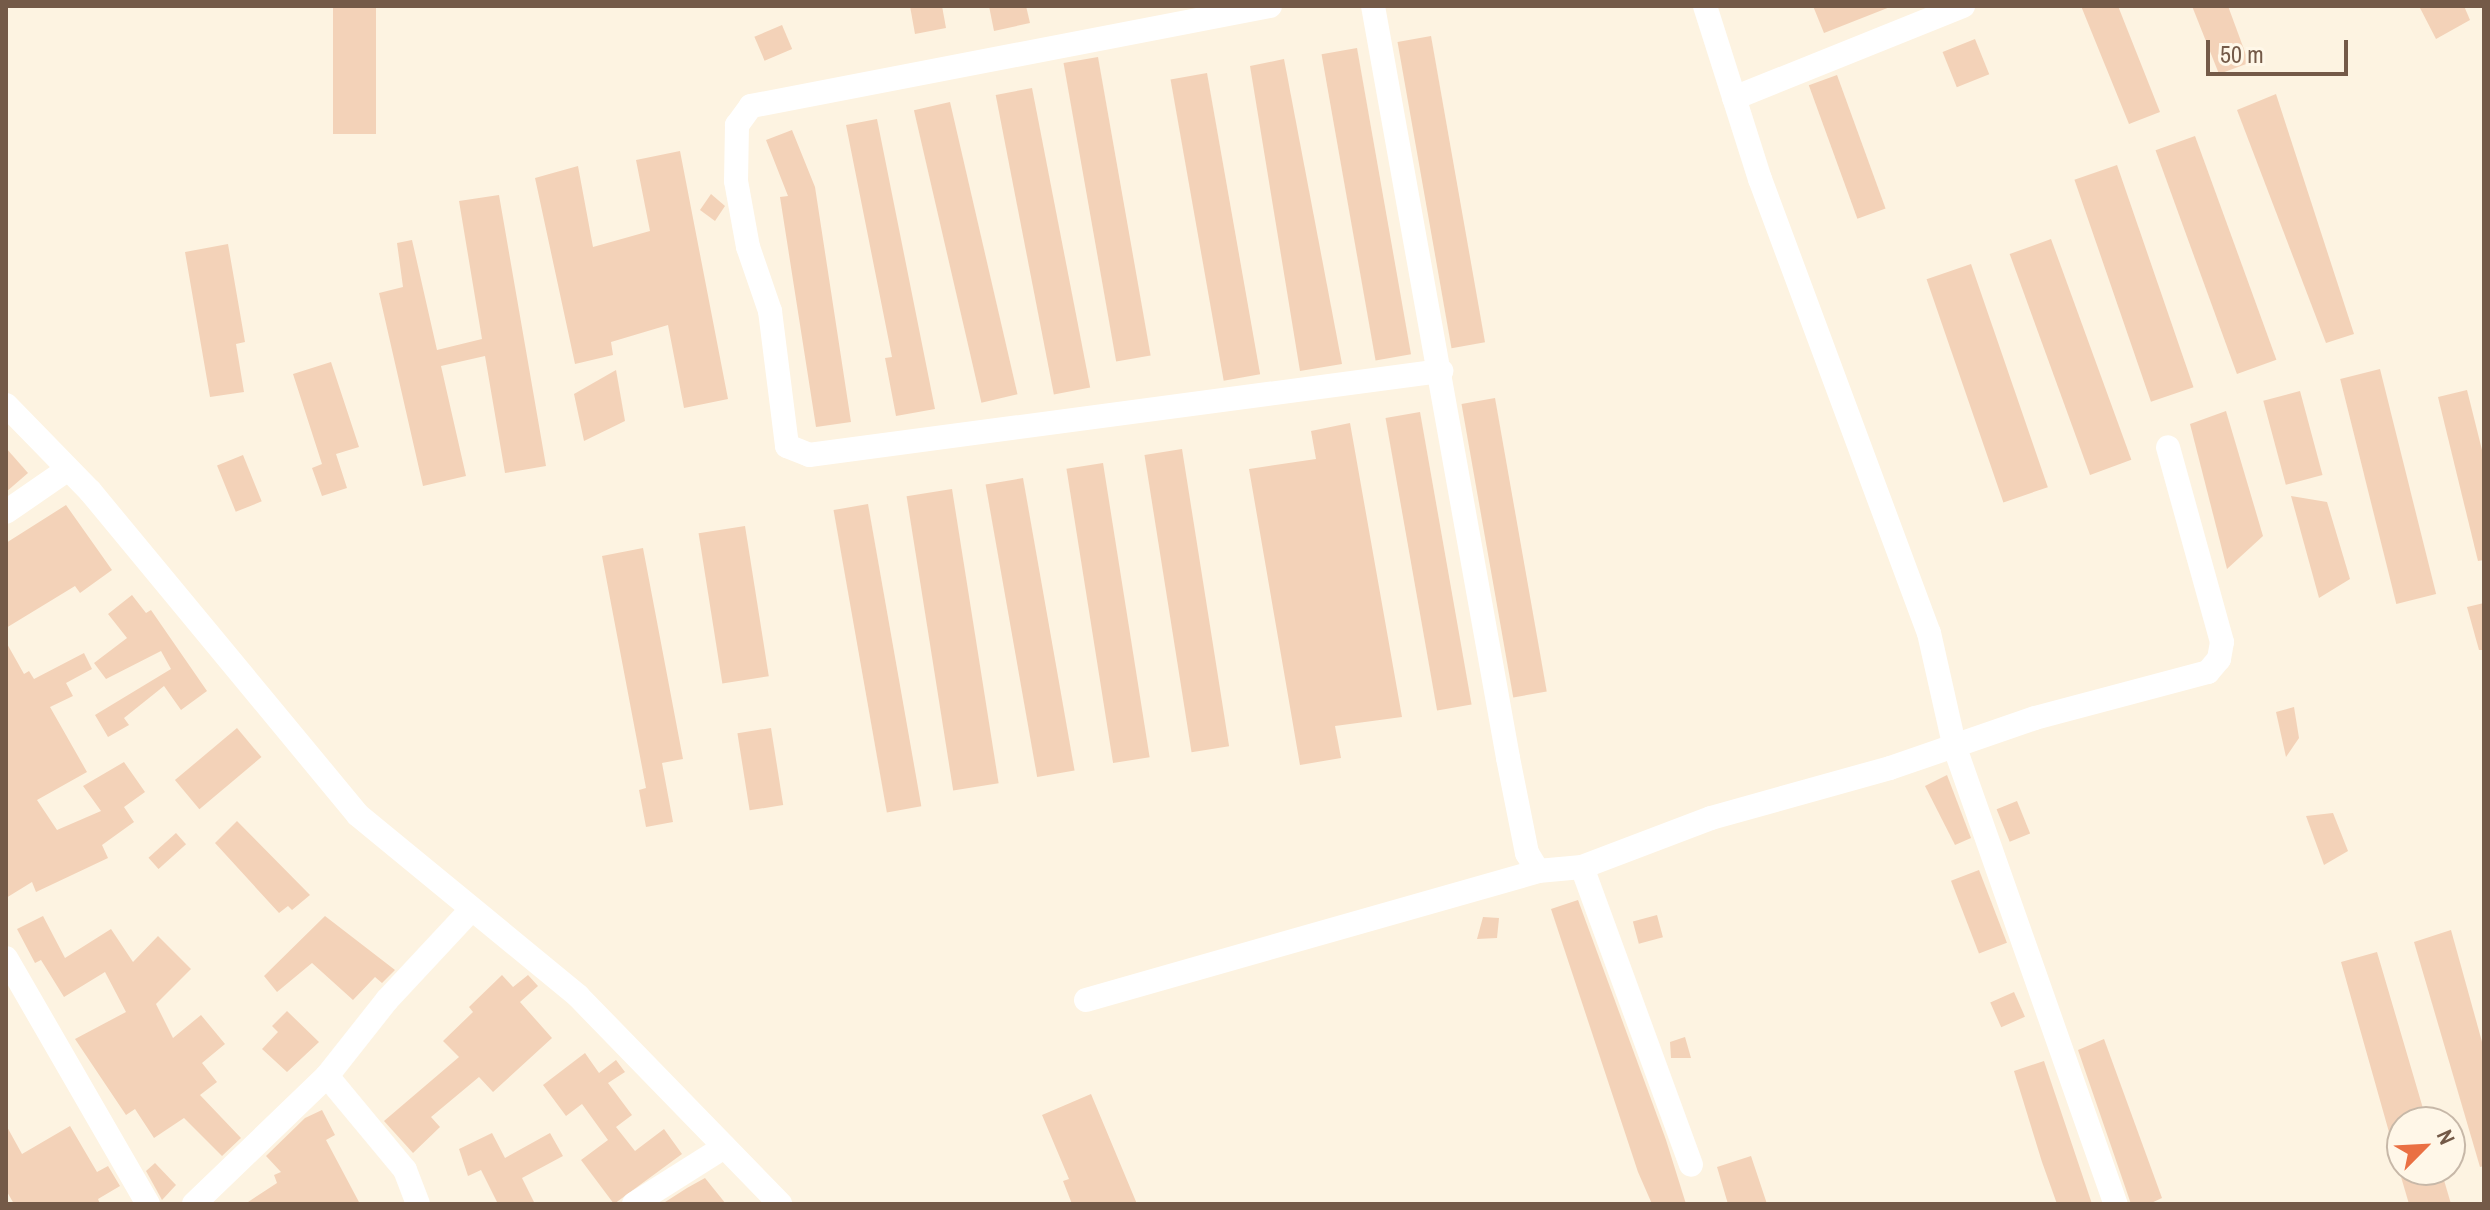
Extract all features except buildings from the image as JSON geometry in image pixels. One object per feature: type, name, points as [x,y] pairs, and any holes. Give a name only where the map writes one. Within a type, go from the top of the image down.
[{"type":"street","points":[[1270,6],[751,106],[737,125],[736,181],[748,247],[770,311],[787,446],[809,455],[1441,371]]},
{"type":"street","points":[[1373,6],[1441,371],[1508,758],[1527,853],[1538,871]]},
{"type":"street","points":[[1705,6],[1734,98],[1929,633],[1955,748],[2116,1204]]},
{"type":"street","points":[[1734,98],[1963,6]]},
{"type":"street","points":[[6,405],[68,469],[358,815],[578,996],[780,1204]]},
{"type":"street","points":[[1086,1000],[1538,871],[1582,867],[1711,818],[1955,748],[2035,718],[2208,672],[2219,659],[2222,642],[2168,447]]},
{"type":"street","points":[[6,512],[68,469]]},
{"type":"street","points":[[1582,867],[1691,1165]]},
{"type":"street","points":[[194,1204],[327,1076],[387,1000],[471,910]]},
{"type":"street","points":[[6,958],[148,1204]]},
{"type":"street","points":[[327,1076],[405,1170],[418,1204]]},
{"type":"street","points":[[634,1204],[724,1147]]}]
